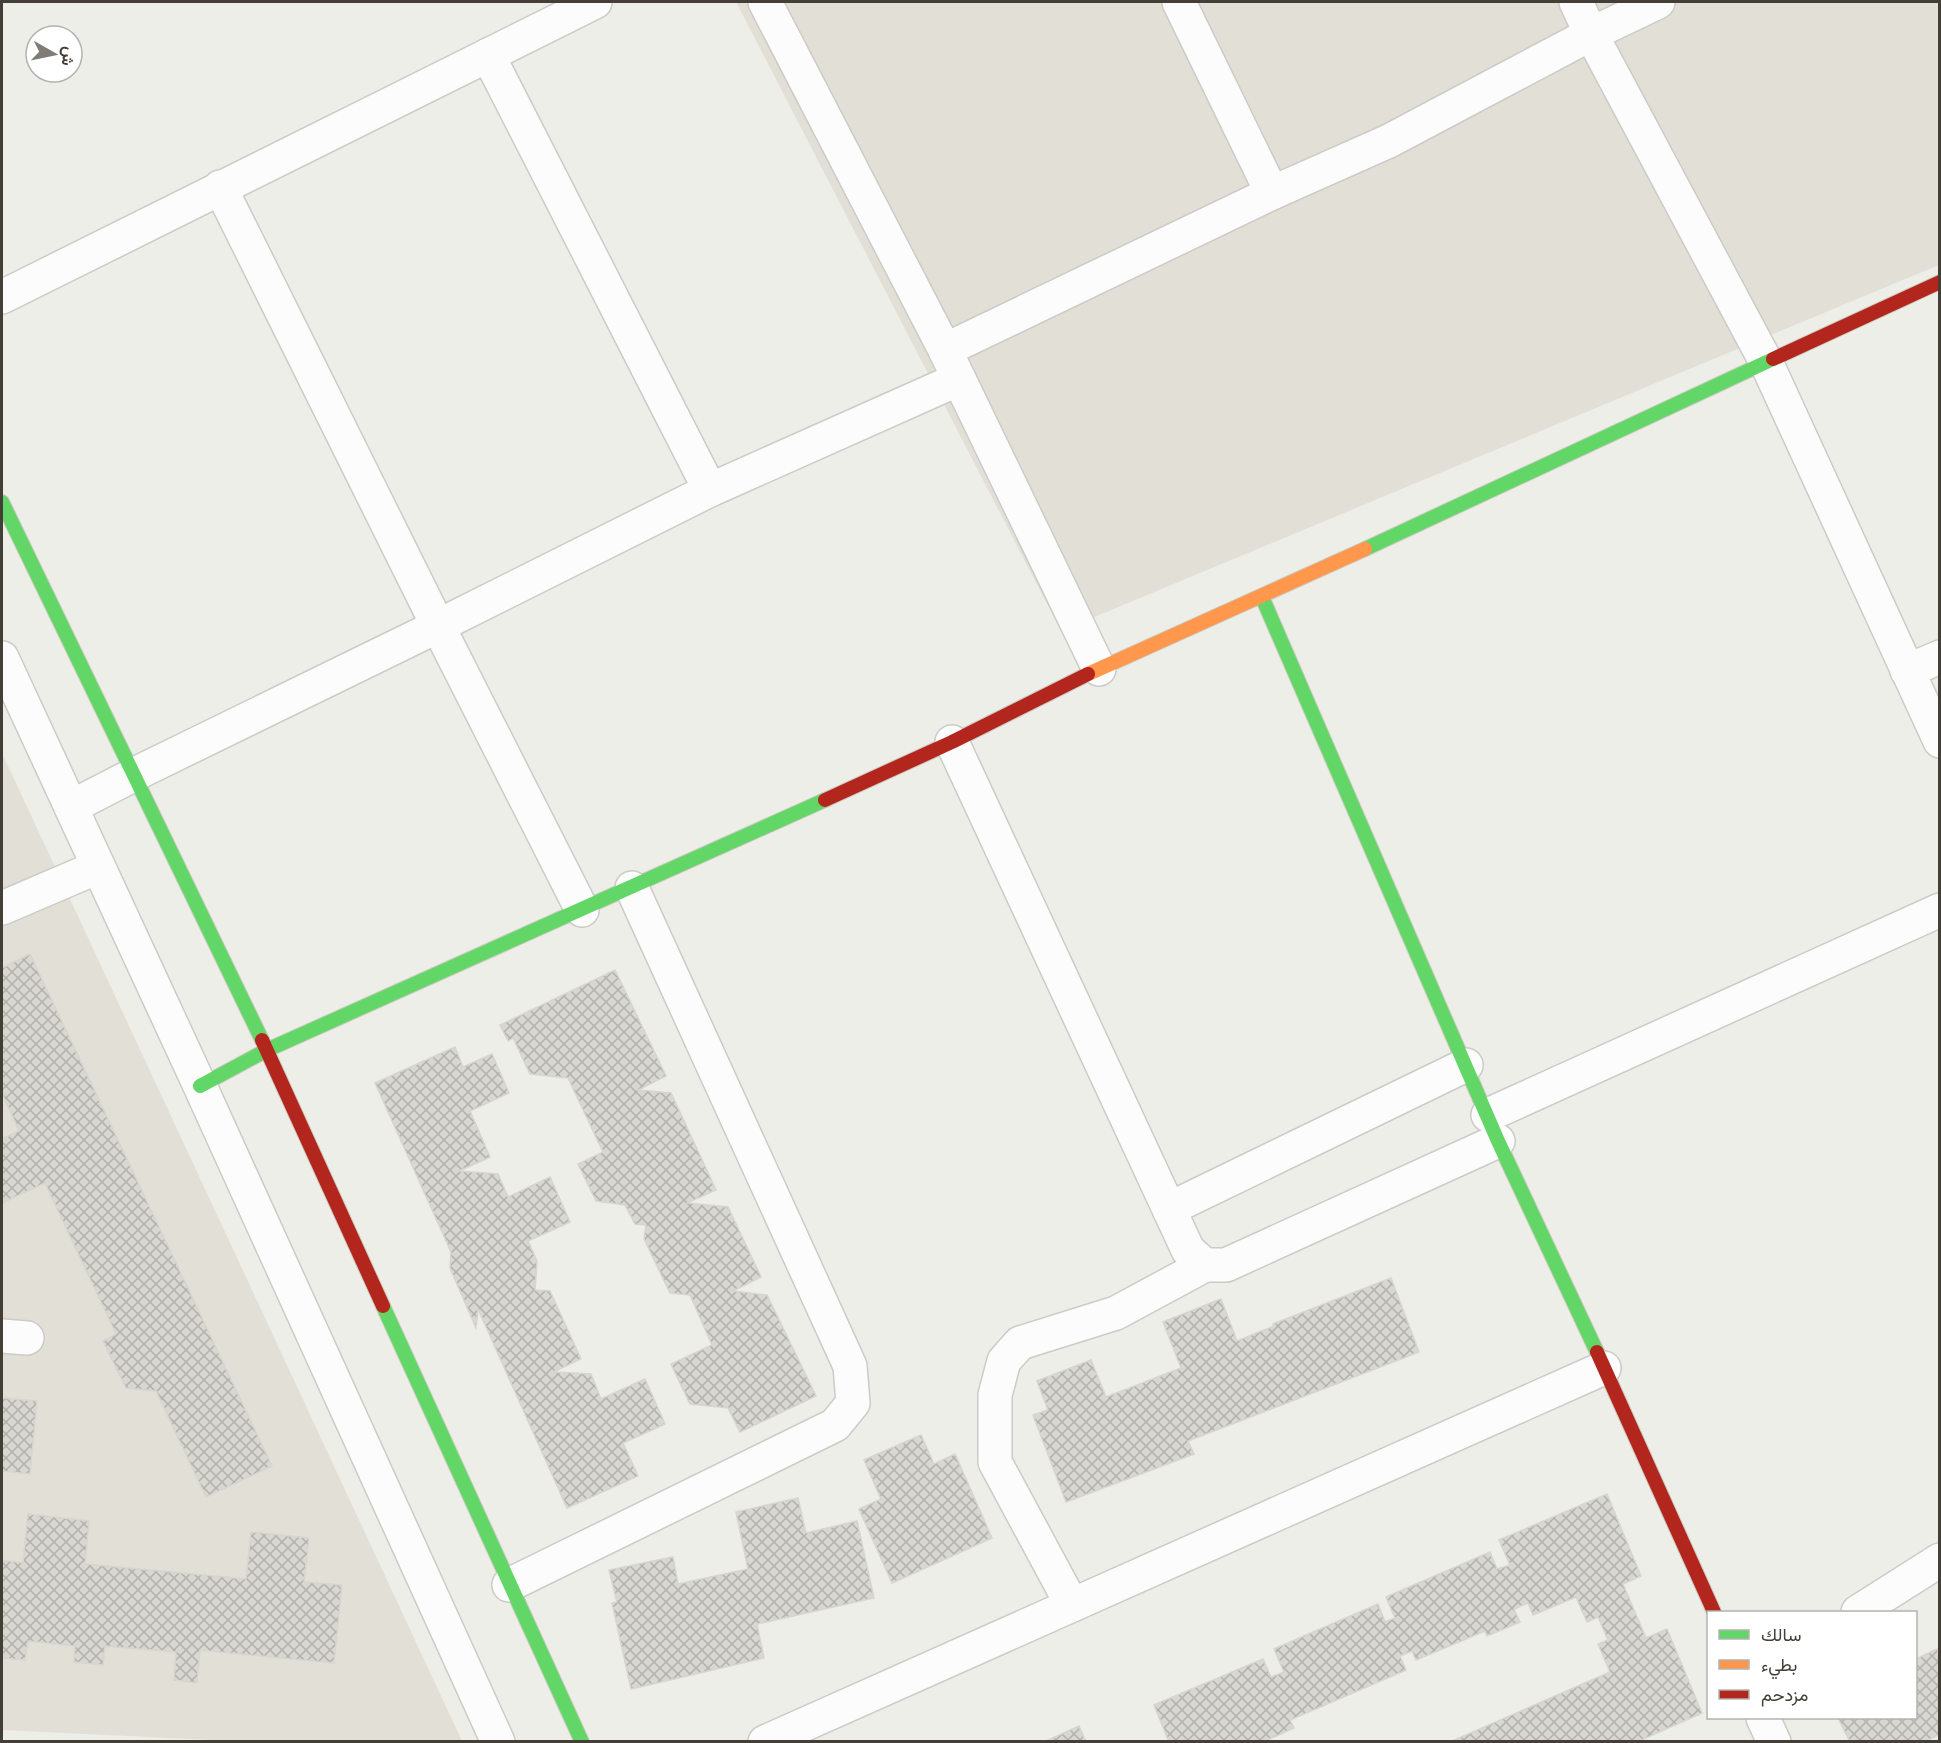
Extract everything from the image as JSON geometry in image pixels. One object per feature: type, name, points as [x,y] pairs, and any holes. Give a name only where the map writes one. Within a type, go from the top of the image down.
[{"type":"street","points":[[2,297],[596,2]]},
{"type":"street","points":[[765,2],[952,364],[1099,669]]},
{"type":"street","points":[[1179,2],[1272,193]]},
{"type":"street","points":[[1576,2],[1766,362],[1940,741]]},
{"type":"street","points":[[71,807],[710,490],[1272,193],[1389,141],[1591,34],[1658,2]]},
{"type":"street","points":[[488,55],[710,490]]},
{"type":"street","points":[[220,187],[582,910]]},
{"type":"street","points":[[200,1086],[267,1050],[632,888],[952,742],[1099,669],[1262,597],[1940,282]]},
{"type":"street","points":[[2,502],[267,1050],[582,1742]]},
{"type":"street","points":[[1262,597],[1493,1128],[1714,1611]]},
{"type":"street","points":[[1907,671],[1940,657]]},
{"type":"street","points":[[2,658],[200,1086],[498,1742]]},
{"type":"street","points":[[952,742],[1188,1250],[1205,1265]]},
{"type":"street","points":[[2,908],[98,867]]},
{"type":"street","points":[[509,1585],[835,1425],[853,1403],[850,1366],[632,888]]},
{"type":"street","points":[[1072,1605],[995,1462],[994,1395],[1004,1361],[1020,1343],[1116,1313],[1205,1265],[1226,1264],[1493,1128],[1940,910]]},
{"type":"street","points":[[1169,1209],[1466,1065]]},
{"type":"street","points":[[765,1742],[1604,1368]]},
{"type":"street","points":[[1860,1611],[1940,1560]]},
{"type":"street","points":[[1762,1719],[1774,1742]]},
{"type":"shaded area","points":[[736,2],[1939,2],[1939,265],[1061,631]]},
{"type":"shaded area","points":[[2,753],[462,1741],[232,1741],[2,1730]]},
{"type":"building","points":[[30,954],[272,1466],[206,1497],[156,1391],[126,1388],[103,1341],[116,1334],[45,1183],[2,1203],[2,1139],[19,1131],[2,1093],[2,968]]},
{"type":"building","points":[[615,970],[666,1076],[638,1090],[671,1093],[716,1190],[687,1203],[728,1207],[761,1277],[733,1291],[767,1295],[816,1396],[740,1432],[728,1408],[690,1404],[671,1364],[712,1345],[690,1295],[670,1293],[644,1239],[646,1225],[635,1224],[625,1205],[596,1201],[578,1164],[603,1152],[568,1078],[530,1074],[513,1038],[508,1041],[500,1025]]},
{"type":"building","points":[[455,1047],[463,1067],[492,1054],[509,1093],[470,1111],[490,1157],[459,1171],[498,1174],[508,1197],[550,1177],[570,1222],[528,1241],[537,1261],[535,1290],[550,1291],[581,1359],[553,1372],[591,1374],[601,1399],[645,1379],[665,1424],[623,1443],[638,1476],[567,1508],[478,1309],[476,1328],[450,1268],[451,1252],[375,1083]]},
{"type":"building","points":[[1391,1278],[1419,1352],[1188,1441],[1194,1454],[1066,1502],[1033,1415],[1048,1410],[1037,1381],[1091,1360],[1106,1397],[1181,1368],[1163,1322],[1221,1299],[1237,1341],[1274,1326],[1273,1324]]},
{"type":"building","points":[[2,1398],[37,1401],[30,1474],[2,1471]]},
{"type":"building","points":[[921,1435],[934,1464],[955,1454],[992,1538],[892,1583],[859,1509],[881,1499],[864,1460]]},
{"type":"building","points":[[1607,1494],[1641,1576],[1623,1584],[1646,1638],[1667,1629],[1702,1713],[1637,1742],[1450,1742],[1610,1672],[1598,1644],[1608,1640],[1598,1617],[1587,1622],[1576,1597],[1533,1615],[1528,1603],[1514,1609],[1520,1622],[1487,1636],[1485,1631],[1416,1660],[1412,1651],[1400,1656],[1406,1670],[1290,1720],[1294,1728],[1263,1742],[1169,1742],[1154,1705],[1263,1659],[1271,1677],[1284,1672],[1274,1649],[1378,1604],[1385,1622],[1395,1618],[1386,1597],[1490,1552],[1497,1569],[1510,1565],[1499,1540]]},
{"type":"building","points":[[798,1498],[806,1533],[857,1521],[874,1598],[757,1624],[764,1658],[631,1689],[612,1603],[617,1602],[609,1570],[673,1557],[678,1584],[748,1569],[736,1512]]},
{"type":"building","points":[[28,1514],[89,1521],[85,1564],[246,1579],[251,1532],[309,1538],[304,1582],[342,1585],[334,1663],[200,1650],[197,1683],[174,1680],[176,1652],[105,1646],[103,1665],[74,1662],[75,1646],[28,1641],[25,1660],[2,1658],[2,1560],[23,1563]]},
{"type":"building","points":[[1937,1649],[1940,1654],[1940,1734],[1925,1742],[1850,1742],[1838,1719],[1917,1719],[1917,1659]]},
{"type":"building","points":[[1079,1726],[1086,1742],[1044,1742]]},
{"type":"traffic: fast","points":[[1365,549],[1773,359]]},
{"type":"traffic: fast","points":[[2,502],[262,1040]]},
{"type":"traffic: fast","points":[[1262,597],[1498,1141],[1597,1352]]},
{"type":"traffic: fast","points":[[200,1086],[267,1050],[825,800]]},
{"type":"traffic: fast","points":[[383,1306],[582,1742]]},
{"type":"traffic: slow","points":[[1088,674],[1365,549]]},
{"type":"traffic: jam","points":[[1773,359],[1940,282]]},
{"type":"traffic: jam","points":[[825,800],[952,742],[1088,674]]},
{"type":"traffic: jam","points":[[262,1040],[383,1306]]},
{"type":"traffic: jam","points":[[1597,1352],[1714,1611]]}]
